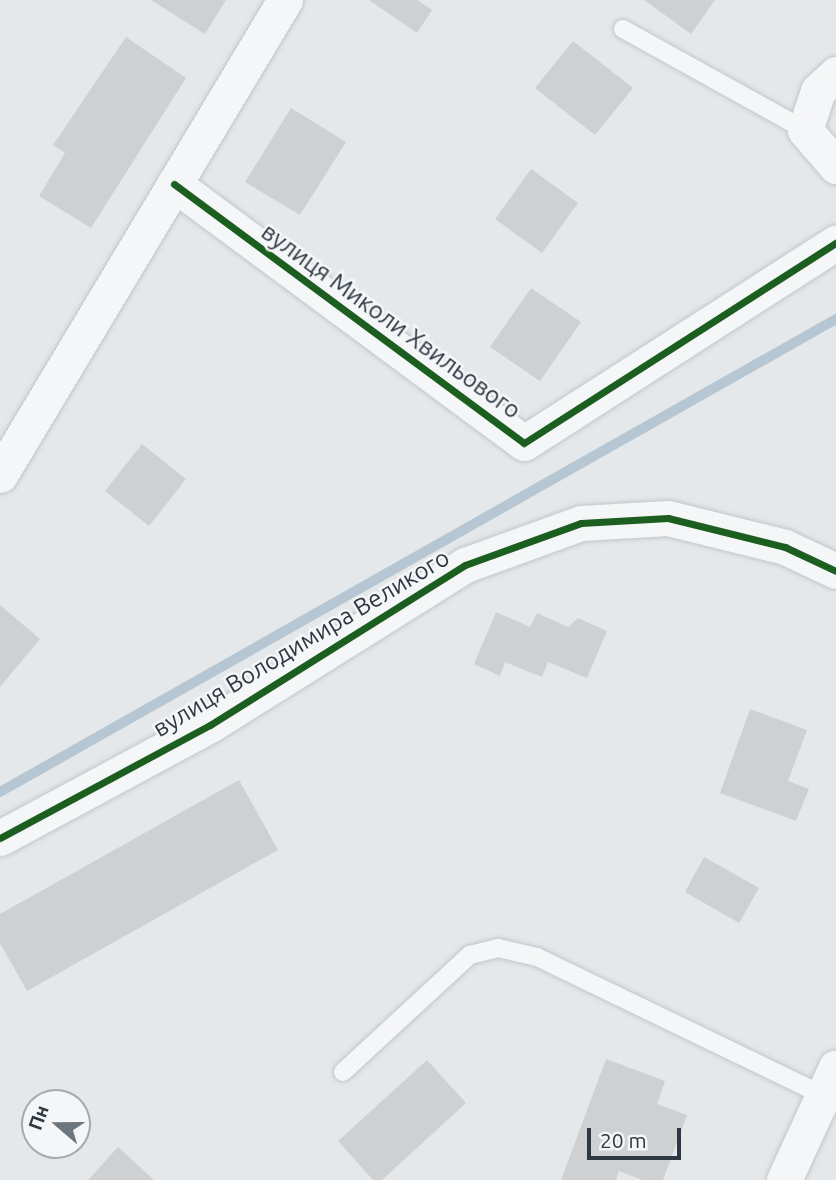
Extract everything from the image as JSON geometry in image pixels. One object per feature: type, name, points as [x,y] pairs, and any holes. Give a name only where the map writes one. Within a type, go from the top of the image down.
[{"type":"street","points":[[0,475],[285,0]]},
{"type":"street","points":[[836,74],[818,91],[805,130],[836,166]]},
{"type":"street","name":"вулиця Миколи Хвильового","points":[[174,184],[524,443],[836,243]]},
{"type":"street","name":"вулиця Володимира Великого","points":[[0,838],[210,724],[465,565],[581,523],[668,518],[785,547],[836,572]]},
{"type":"street","points":[[784,1180],[829,1081]]},
{"type":"lane","points":[[623,29],[805,130]]},
{"type":"lane","points":[[343,1072],[470,955],[498,948],[537,957],[829,1081]]},
{"type":"building","points":[[151,0],[226,0],[205,34]]},
{"type":"building","points":[[369,0],[417,0],[432,10],[417,33]]},
{"type":"building","points":[[644,0],[715,0],[691,34]]},
{"type":"building","points":[[126,37],[186,78],[91,228],[39,196],[65,153],[53,145]]},
{"type":"building","points":[[573,41],[633,88],[595,135],[535,88]]},
{"type":"building","points":[[291,108],[346,142],[300,215],[245,182]]},
{"type":"building","points":[[531,169],[578,203],[542,253],[495,219]]},
{"type":"building","points":[[531,288],[581,322],[540,381],[490,347]]},
{"type":"building","points":[[142,444],[186,479],[149,526],[105,491]]},
{"type":"building","points":[[0,605],[40,639],[0,687]]},
{"type":"building","points":[[496,612],[530,627],[537,613],[568,627],[578,618],[607,631],[587,678],[548,662],[542,677],[505,662],[500,676],[474,664]]},
{"type":"building","points":[[750,709],[807,730],[788,781],[809,789],[796,821],[720,793]]},
{"type":"building","points":[[239,780],[278,850],[27,991],[0,943],[0,914]]},
{"type":"building","points":[[704,857],[759,888],[739,923],[685,892]]},
{"type":"building","points":[[606,1059],[665,1081],[657,1104],[687,1115],[663,1180],[642,1180],[619,1171],[616,1180],[561,1180]]},
{"type":"building","points":[[427,1060],[466,1103],[382,1180],[373,1180],[338,1141]]},
{"type":"building","points":[[118,1147],[154,1180],[88,1180]]},
{"type":"waterway","points":[[0,792],[836,319]]},
{"type":"cycle path","points":[[174,184],[524,443],[836,243]]},
{"type":"cycle path","points":[[0,838],[210,725],[465,565],[581,523],[668,518],[785,547],[836,571]]}]
